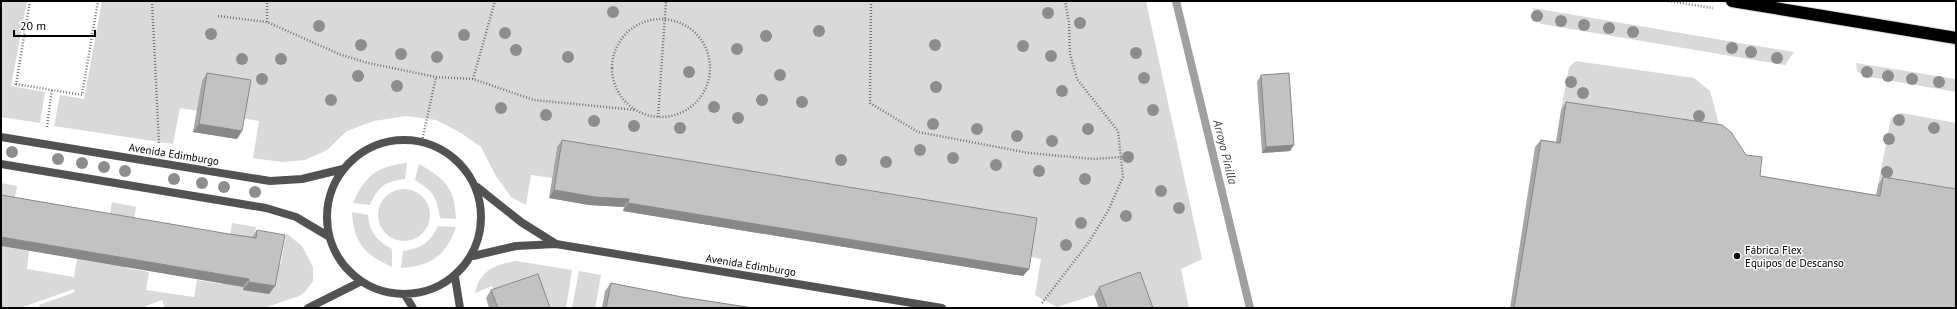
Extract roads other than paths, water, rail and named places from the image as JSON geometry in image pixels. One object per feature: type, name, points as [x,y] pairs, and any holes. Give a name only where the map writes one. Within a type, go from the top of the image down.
[{"type":"highway","points":[[1732,1],[1956,38]]},
{"type":"street","name":"Avenida Edimburgo","points":[[1,137],[270,181],[302,178],[343,169]]},
{"type":"street","points":[[393,140],[422,141],[445,150],[464,166],[477,187],[483,222],[472,256],[456,276],[432,291],[405,295],[381,292],[360,282],[340,262],[328,236],[328,201],[343,169],[365,150],[393,140]]},
{"type":"street","points":[[1,164],[266,208],[296,217],[328,236]]},
{"type":"street","name":"Avenida Edimburgo","points":[[477,187],[521,222],[556,244]]},
{"type":"street","name":"Avenida Edimburgo","points":[[472,256],[516,246],[556,244],[942,308]]},
{"type":"street","points":[[456,276],[460,308]]},
{"type":"street","points":[[308,308],[360,282]]},
{"type":"street","points":[[405,295],[413,308]]},
{"type":"waterway","name":"Arroyo Pinilla","points":[[1176,1],[1250,308]]},
{"type":"place","name":"Fábrica Flex Equipos de Descanso","points":[[1737,256]]}]
